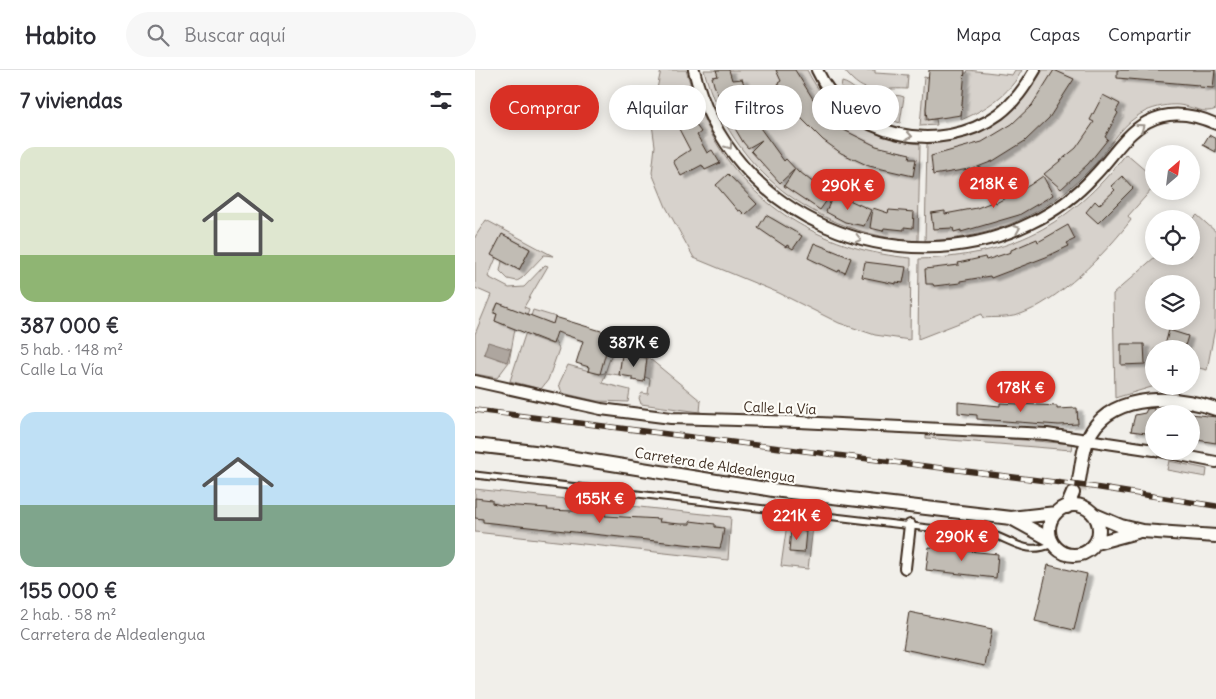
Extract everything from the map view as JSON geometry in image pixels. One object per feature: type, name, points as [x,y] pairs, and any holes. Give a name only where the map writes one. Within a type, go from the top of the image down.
[{"type":"street","points":[[694,70],[706,104],[721,134],[740,161],[763,185],[789,206],[818,223],[865,240],[914,248],[958,246],[983,242],[1031,223],[1065,202],[1094,177],[1136,129],[1159,117],[1185,114],[1216,124]]},
{"type":"street","points":[[817,70],[828,88],[854,114],[887,132],[923,138],[950,135],[981,125],[1013,101],[1035,70]]},
{"type":"street","name":"Calle La Vía","points":[[475,381],[601,409],[671,418],[952,428],[1069,436],[1145,449]]},
{"type":"street","points":[[1079,480],[1087,440],[1101,420],[1115,410],[1130,405],[1164,399],[1216,409]]},
{"type":"street","name":"Carretera de Aldealengua","points":[[475,445],[543,453],[773,490],[1011,518]]},
{"type":"street","points":[[1200,459],[1216,462]]},
{"type":"street","points":[[1011,518],[1052,542],[1060,551],[1069,555],[1080,554],[1089,550],[1096,542],[1099,533],[1098,523],[1077,493],[1051,521],[1049,530],[1052,542]]},
{"type":"street","points":[[1011,518],[1062,510],[1088,511],[1121,526],[1142,531],[1216,536]]},
{"type":"street","points":[[905,568],[910,526]]},
{"type":"street","points":[[1096,542],[1142,531]]},
{"type":"lane","points":[[475,475],[997,536],[1026,549],[1041,549],[1052,542]]},
{"type":"shaded area","points":[[661,70],[686,70],[691,85],[658,85]]},
{"type":"shaded area","points":[[704,70],[807,70],[815,85],[812,85],[812,130],[869,130],[885,137],[920,144],[918,241],[881,236],[846,226],[813,211],[783,191],[757,166],[734,138],[730,130],[802,130],[802,85],[716,85],[716,103]]},
{"type":"shaded area","points":[[844,70],[875,70],[875,73],[908,75],[907,89],[899,89],[899,85],[859,85]]},
{"type":"shaded area","points":[[968,70],[1012,75],[1015,70],[1022,70],[1004,94],[979,111],[961,120],[964,73],[967,73]]},
{"type":"shaded area","points":[[1043,70],[1216,70],[1216,109],[1202,111],[1175,105],[1162,106],[1146,111],[1124,127],[1096,163],[1078,181],[1059,197],[1039,210],[997,229],[975,235],[925,241],[927,144],[964,137],[980,131],[995,122],[1021,100]]},
{"type":"shaded area","points":[[924,77],[929,78],[925,120],[936,119],[937,125],[920,126]]},
{"type":"shaded area","points":[[899,96],[904,97],[899,123]]},
{"type":"shaded area","points":[[706,123],[730,163],[750,186],[772,206],[797,223],[852,247],[881,254],[911,258],[910,340],[875,335],[839,323],[779,293],[694,258],[666,207],[652,173],[655,146],[653,130],[706,130]]},
{"type":"shaded area","points":[[1126,154],[1145,170],[1145,197],[1128,216],[1131,220],[1121,233],[1095,261],[1065,288],[1033,309],[1018,315],[983,318],[982,314],[918,339],[919,259],[952,257],[982,251],[1010,243],[1036,232],[1060,218],[1105,179]]},
{"type":"shaded area","points":[[1200,218],[1216,232],[1215,328],[1207,370],[1200,368],[1200,340],[1145,340],[1145,389],[1115,398],[1113,294],[1146,265],[1200,265]]},
{"type":"shaded area","points":[[486,220],[553,256],[544,255],[517,281],[508,279],[500,271],[502,261],[519,270],[530,249],[503,235],[492,255],[496,258],[488,277],[509,288],[524,287],[545,265],[548,266],[524,307],[529,309],[527,315],[498,303],[493,313],[497,314],[495,321],[515,329],[509,362],[497,378],[475,374],[475,334],[491,295],[475,288],[475,237]]},
{"type":"shaded area","points":[[533,310],[556,317],[553,324],[538,319],[532,337],[552,344],[554,339],[559,349],[548,380],[541,389],[510,381]]},
{"type":"shaded area","points":[[622,336],[701,401],[700,412],[641,404],[639,398],[642,393],[648,394],[650,379],[645,377],[622,355],[619,375],[606,373],[602,383],[630,390],[628,402],[597,401],[562,393],[559,384],[568,365],[600,374],[605,373],[616,341]]},
{"type":"shaded area","points":[[488,342],[511,349],[507,362],[484,354]]},
{"type":"shaded area","points":[[926,432],[1072,444],[1071,450],[926,438]]},
{"type":"shaded area","points":[[1169,461],[1207,469],[1206,477],[1167,470]]},
{"type":"shaded area","points":[[475,489],[731,517],[728,560],[475,532]]},
{"type":"shaded area","points":[[787,524],[813,527],[808,569],[781,566]]},
{"type":"building","points":[[716,70],[729,70],[732,80],[742,79],[744,85],[716,85],[716,90],[712,77],[718,76]]},
{"type":"building","points":[[776,70],[795,70],[812,97],[812,129],[802,119],[802,85],[779,85],[778,83],[781,81]]},
{"type":"building","points":[[929,70],[965,70],[961,115],[927,120]]},
{"type":"building","points":[[1054,70],[1074,79],[1049,118],[1025,141],[993,161],[975,168],[933,175],[931,156],[982,142],[1012,124],[1032,105]]},
{"type":"building","points":[[1117,70],[1215,70],[1213,88],[1199,87],[1199,85],[1117,78]]},
{"type":"building","points":[[1103,95],[1120,104],[1116,111],[1118,113],[1105,137],[1108,139],[1088,164],[1061,189],[1044,174],[1076,148],[1094,122],[1090,120]]},
{"type":"building","points":[[680,130],[700,130],[701,132],[697,135],[707,153],[712,150],[720,163],[705,170],[702,165],[681,176],[673,161],[690,150]]},
{"type":"building","points":[[736,130],[762,130],[784,161],[786,159],[799,173],[832,193],[820,210],[784,186],[795,169],[780,183],[751,151],[762,140],[748,148]]},
{"type":"building","points":[[813,130],[844,130],[876,146],[910,154],[909,159],[916,159],[913,176],[869,166],[841,153]]},
{"type":"building","points":[[1209,135],[1216,139],[1216,152],[1203,145]]},
{"type":"building","points":[[728,174],[757,204],[745,215],[740,210],[738,211],[716,185]]},
{"type":"building","points":[[1043,176],[1053,195],[1019,215],[961,232],[961,230],[954,232],[953,228],[933,229],[931,213],[945,211],[945,214],[977,208],[995,201],[996,203]]},
{"type":"building","points":[[1122,176],[1133,188],[1098,223],[1086,212],[1095,201],[1099,205],[1115,190],[1111,186]]},
{"type":"building","points":[[834,193],[871,210],[864,226],[845,222],[826,212]]},
{"type":"building","points":[[873,208],[888,213],[889,210],[914,212],[913,228],[904,227],[904,230],[884,228],[883,231],[870,228]]},
{"type":"building","points":[[766,215],[802,236],[793,249],[787,245],[786,247],[758,228]]},
{"type":"building","points":[[1068,225],[1075,239],[1067,243],[1069,246],[1046,257],[991,278],[990,276],[960,281],[960,283],[934,286],[933,284],[926,284],[925,269],[959,265],[958,263],[985,257],[986,260],[1011,252],[1011,250],[1037,239],[1038,242]]},
{"type":"building","points":[[502,234],[530,249],[519,270],[491,255]]},
{"type":"building","points":[[814,243],[851,258],[845,273],[839,270],[838,272],[808,258]]},
{"type":"building","points":[[865,262],[906,267],[903,283],[896,282],[896,284],[862,277]]},
{"type":"building","points":[[498,303],[553,324],[555,317],[611,334],[600,374],[588,371],[589,367],[576,363],[583,341],[557,332],[553,344],[495,321],[497,314],[494,313]]},
{"type":"building","points":[[1169,330],[1188,336],[1187,340],[1166,340]]},
{"type":"building","points":[[1121,344],[1144,344],[1145,364],[1121,365]]},
{"type":"building","points":[[622,355],[647,358],[644,382],[632,380],[632,377],[619,375]]},
{"type":"building","points":[[958,402],[1000,406],[1000,403],[1057,406],[1057,409],[1077,408],[1078,424],[1059,425],[977,419],[977,415],[958,413]]},
{"type":"building","points":[[1145,413],[1145,433],[1131,431],[1135,415]]},
{"type":"building","points":[[1200,415],[1216,417],[1216,443],[1200,440]]},
{"type":"building","points":[[475,498],[492,500],[492,503],[501,505],[548,508],[547,510],[598,512],[605,513],[605,516],[660,519],[659,522],[680,524],[690,524],[690,521],[715,524],[715,527],[724,528],[720,548],[483,522],[483,519],[475,518]]},
{"type":"building","points":[[791,529],[806,531],[804,553],[789,552]]},
{"type":"building","points":[[929,547],[998,554],[996,578],[926,570]]},
{"type":"building","points":[[1048,565],[1087,574],[1074,630],[1035,621]]},
{"type":"building","points":[[909,612],[992,629],[985,666],[903,649]]},
{"type":"tunnel","points":[[1079,480],[1081,494]]},
{"type":"railway","points":[[475,410],[1094,487],[1216,506]]}]
